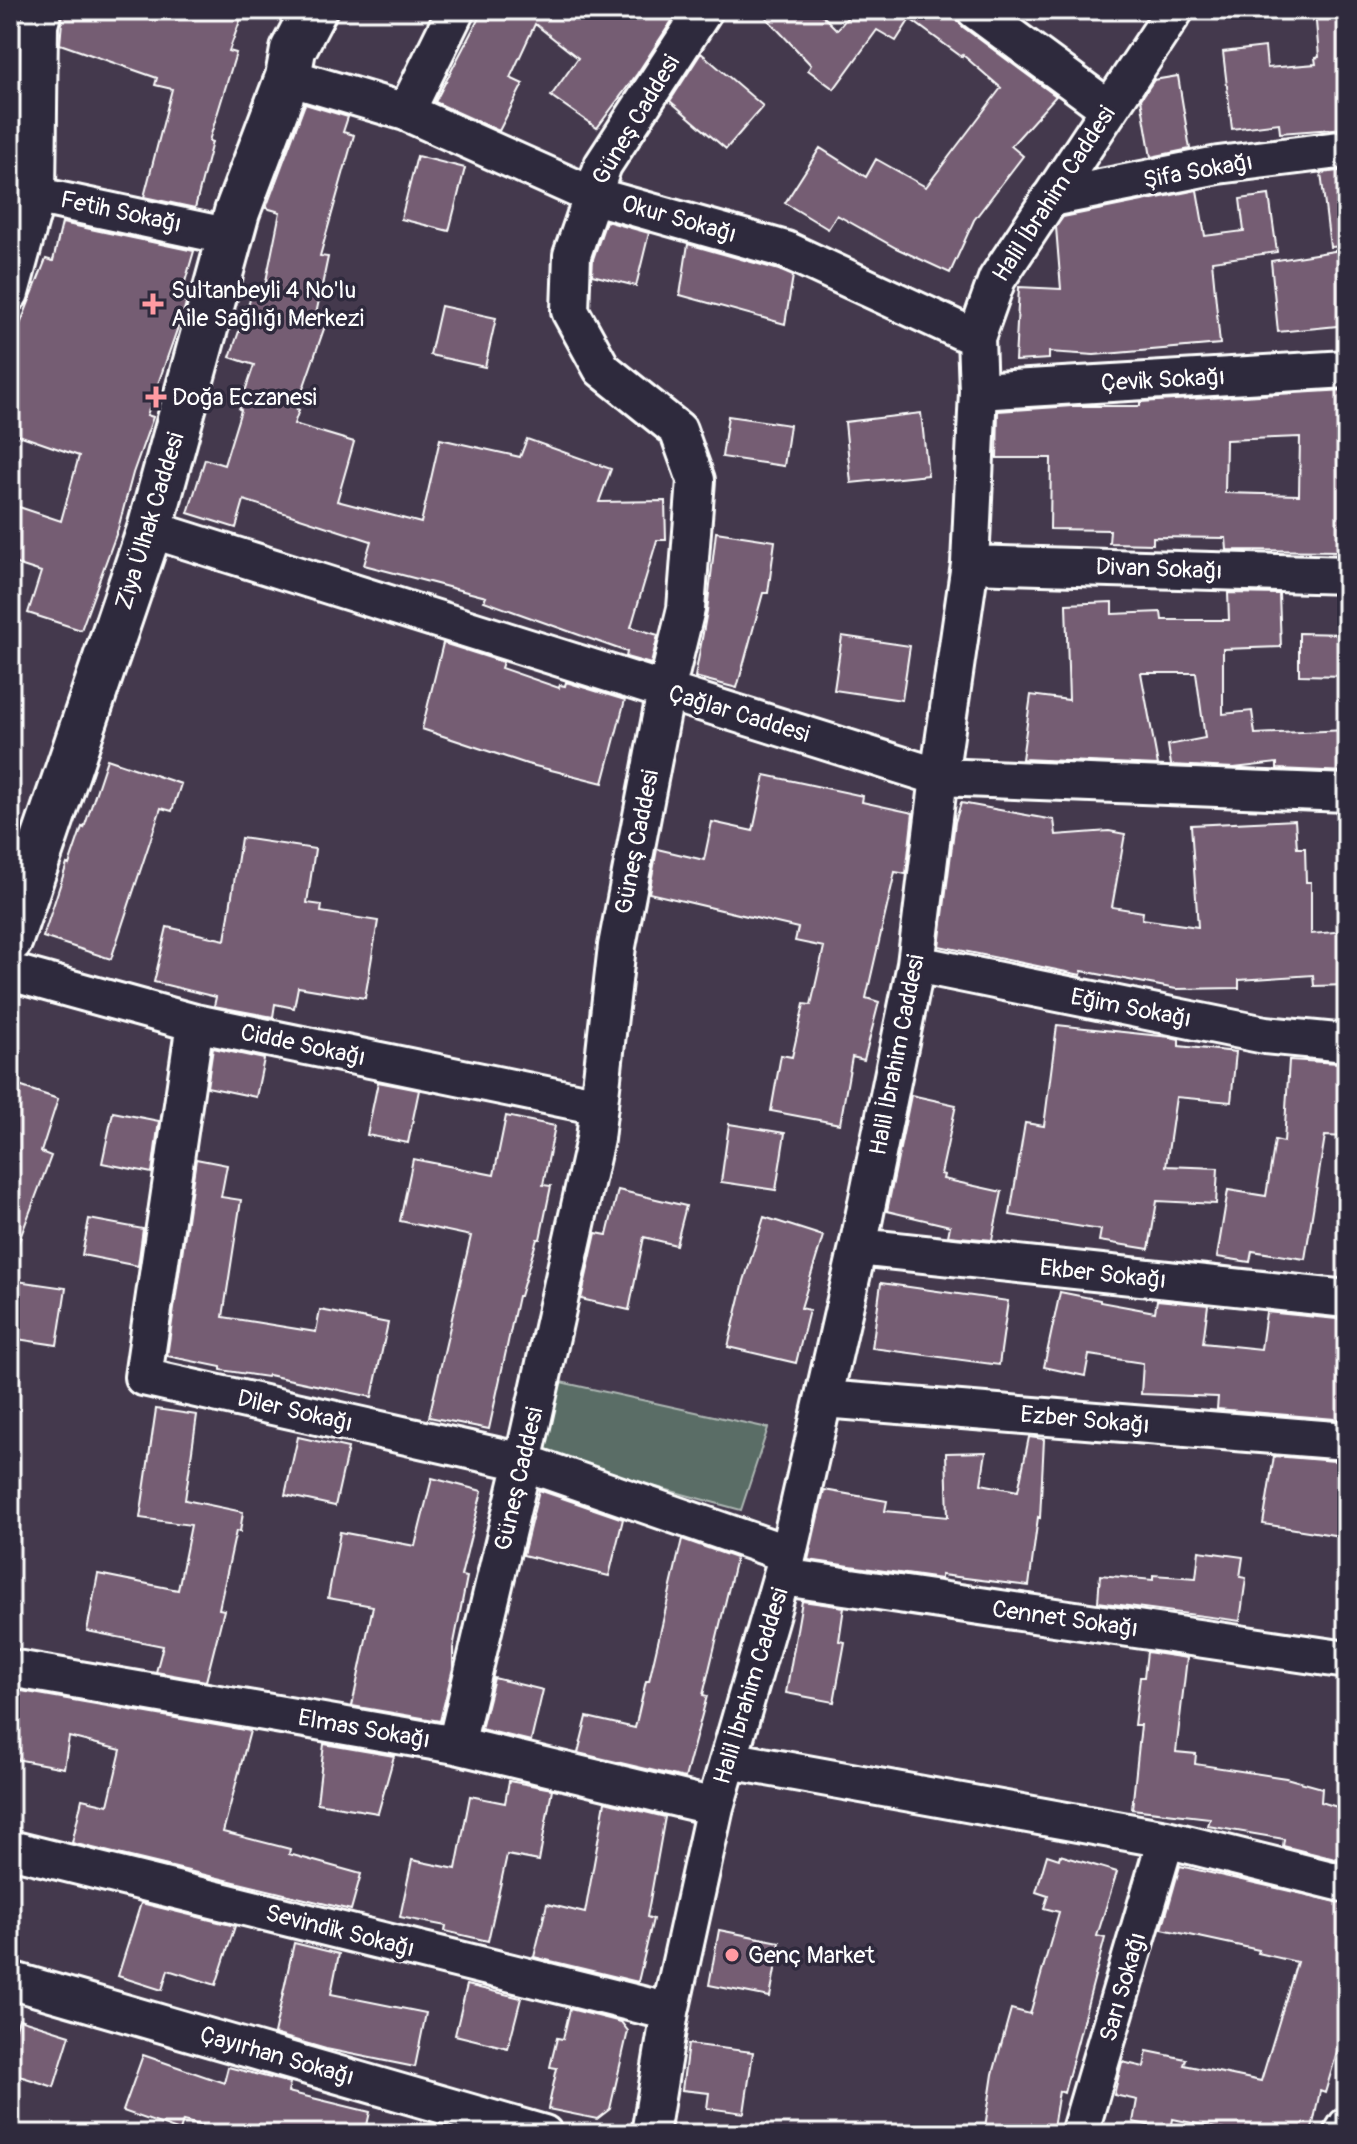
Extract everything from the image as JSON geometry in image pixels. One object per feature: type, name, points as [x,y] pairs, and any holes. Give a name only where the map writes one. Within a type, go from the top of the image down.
[{"type":"street","name":"Ziya Ülhak Caddesi","points":[[10,940],[150,529],[237,212],[288,77],[293,50],[314,10]]},
{"type":"street","points":[[406,112],[456,10]]},
{"type":"street","name":"Güneş Caddesi","points":[[456,1745],[595,1139],[617,946],[666,691],[686,609],[696,480],[678,430],[602,369],[570,311],[572,255],[603,165],[704,10]]},
{"type":"street","points":[[975,10],[1108,108]]},
{"type":"street","name":"Halil İbrahim Caddesi","points":[[650,2134],[670,2012],[715,1807],[786,1566],[858,1247],[916,964],[970,564],[978,391],[976,338],[997,279],[1175,10]]},
{"type":"street","points":[[10,293],[23,192],[31,19]]},
{"type":"street","name":"Okur Sokağı","points":[[288,77],[406,112],[591,195],[786,250],[976,338]]},
{"type":"street","name":"Şifa Sokağı","points":[[1050,198],[1218,165],[1347,149]]},
{"type":"street","name":"Fetih Sokağı","points":[[23,192],[231,237]]},
{"type":"street","name":"Çevik Sokağı","points":[[978,391],[1347,369]]},
{"type":"street","name":"Çağlar Caddesi","points":[[150,529],[939,777],[1347,793]]},
{"type":"street","name":"Divan Sokağı","points":[[970,564],[1347,575]]},
{"type":"street","name":"Eğim Sokağı","points":[[916,964],[1265,1035],[1347,1043]]},
{"type":"street","name":"Cidde Sokağı","points":[[10,972],[195,1023],[599,1106]]},
{"type":"street","name":"Diler Sokağı","points":[[195,1023],[143,1377],[523,1462],[786,1566]]},
{"type":"street","name":"Ekber Sokağı","points":[[858,1247],[1347,1299]]},
{"type":"street","name":"Ezber Sokağı","points":[[824,1399],[1347,1441]]},
{"type":"street","name":"Cennet Sokağı","points":[[786,1566],[1347,1660]]},
{"type":"street","name":"Elmas Sokağı","points":[[10,1668],[456,1745],[715,1807]]},
{"type":"street","points":[[729,1760],[1166,1839],[1347,1884]]},
{"type":"street","name":"Sarı Sokağı","points":[[1085,2133],[1166,1839]]},
{"type":"street","name":"Sevindik Sokağı","points":[[10,1849],[670,2012]]},
{"type":"street","name":"Çayırhan Sokağı","points":[[10,1980],[544,2134]]},
{"type":"street","points":[[1342,2134],[1347,2126]]},
{"type":"green space","points":[[556,1381],[768,1428],[741,1510],[535,1454]]},
{"type":"building","points":[[63,10],[244,10],[229,51],[236,53],[209,141],[212,142],[195,208],[144,197],[172,89],[155,85],[157,78],[60,44]]},
{"type":"building","points":[[483,10],[679,10],[597,128],[551,96],[578,58],[535,24],[510,78],[523,84],[499,131],[435,102]]},
{"type":"building","points":[[759,10],[817,10],[837,30],[851,13],[845,10],[954,10],[956,19],[963,27],[1056,96],[1011,146],[1023,156],[974,220],[950,273],[896,248],[837,215],[828,229],[785,203],[820,148],[866,177],[876,159],[926,187],[1001,88],[963,55],[910,19],[896,41],[877,30],[834,89],[808,70],[811,65]]},
{"type":"building","points":[[1315,10],[1347,10],[1347,128],[1280,133],[1279,123],[1232,129],[1223,52],[1265,47],[1267,68],[1316,64],[1315,58],[1319,57]]},
{"type":"building","points":[[701,53],[763,106],[726,149],[670,101]]},
{"type":"building","points":[[1178,76],[1190,149],[1151,157],[1141,99],[1154,80]]},
{"type":"building","points":[[305,104],[348,117],[343,132],[354,135],[320,256],[328,257],[315,319],[326,323],[296,409],[299,410],[294,424],[354,442],[337,501],[421,523],[440,439],[520,457],[527,439],[611,469],[599,502],[665,501],[666,540],[657,540],[631,627],[658,635],[651,664],[626,657],[627,652],[484,601],[486,597],[364,565],[371,541],[244,500],[236,528],[188,513],[205,459],[224,465],[254,365],[230,357],[251,297],[262,301],[280,212],[266,208]]},
{"type":"building","points":[[417,156],[465,168],[449,231],[401,219]]},
{"type":"building","points":[[1347,170],[1347,246],[1330,247],[1321,173]]},
{"type":"building","points":[[1197,190],[1205,236],[1244,231],[1240,199],[1269,195],[1277,252],[1212,261],[1220,344],[1094,355],[1049,352],[1049,359],[1015,361],[1019,287],[1061,289],[1056,227],[1063,217]]},
{"type":"building","points":[[606,221],[649,233],[636,286],[592,275],[593,259]]},
{"type":"building","points":[[62,223],[194,251],[180,299],[186,304],[147,415],[153,417],[118,529],[81,630],[28,613],[41,572],[10,562],[10,504],[61,521],[79,456],[10,432],[10,350],[46,259],[53,261]]},
{"type":"building","points":[[688,244],[793,276],[785,324],[680,295]]},
{"type":"building","points":[[1347,249],[1347,325],[1278,332],[1271,261]]},
{"type":"building","points":[[441,306],[496,318],[485,367],[430,355]]},
{"type":"building","points":[[1346,390],[1345,551],[1227,550],[1226,538],[1153,537],[1153,544],[1109,543],[1110,530],[1050,529],[1051,458],[997,458],[998,411],[1140,406],[1140,402]],"holes":[[[1300,437],[1299,495],[1225,493],[1226,440]]]},
{"type":"building","points":[[921,413],[928,475],[851,483],[845,422]]},
{"type":"building","points":[[728,416],[790,425],[784,466],[722,457]]},
{"type":"building","points":[[716,532],[775,541],[768,593],[763,593],[737,688],[695,677],[707,611]]},
{"type":"building","points":[[1228,593],[1279,594],[1281,647],[1223,649],[1223,714],[1252,711],[1255,734],[1347,730],[1347,772],[1277,769],[1277,763],[1234,768],[1171,765],[1168,745],[1205,738],[1196,673],[1141,673],[1158,765],[1022,759],[1031,695],[1069,700],[1066,604],[1112,602],[1112,614],[1161,612],[1162,620],[1229,620]]},
{"type":"building","points":[[1299,633],[1347,634],[1347,676],[1299,675]]},
{"type":"building","points":[[842,636],[910,646],[902,700],[834,690]]},
{"type":"building","points":[[443,643],[503,662],[501,668],[559,688],[566,682],[625,700],[603,783],[527,764],[422,729]]},
{"type":"building","points":[[107,759],[181,784],[172,811],[161,808],[111,959],[43,937]]},
{"type":"building","points":[[765,775],[863,796],[862,802],[913,813],[906,874],[895,872],[866,998],[879,1002],[864,1060],[852,1057],[840,1124],[771,1111],[781,1055],[792,1057],[804,1004],[811,1005],[824,947],[795,941],[798,928],[649,893],[657,849],[704,860],[712,822],[753,831]]},
{"type":"building","points":[[961,803],[1054,820],[1056,835],[1109,831],[1125,834],[1112,907],[1143,912],[1142,919],[1198,927],[1191,825],[1295,820],[1297,848],[1305,848],[1306,882],[1311,882],[1311,934],[1347,931],[1347,985],[1314,986],[1313,975],[1239,980],[1239,988],[1176,989],[1082,971],[1081,975],[939,946],[955,822]]},
{"type":"building","points":[[241,838],[315,849],[307,903],[322,905],[321,912],[378,921],[365,998],[298,987],[294,1008],[275,1004],[273,1017],[214,1006],[216,997],[154,982],[167,927],[225,940]]},
{"type":"building","points":[[1057,1025],[1170,1037],[1179,1039],[1179,1046],[1236,1052],[1231,1102],[1176,1097],[1166,1166],[1218,1168],[1216,1204],[1157,1201],[1149,1249],[1099,1241],[1101,1230],[1010,1215],[1025,1123],[1044,1126]]},
{"type":"building","points":[[213,1048],[264,1059],[256,1097],[207,1087]]},
{"type":"building","points":[[1289,1060],[1339,1063],[1339,1076],[1347,1076],[1347,1137],[1325,1136],[1305,1259],[1252,1251],[1250,1262],[1217,1257],[1228,1190],[1266,1196],[1275,1140],[1284,1142]]},
{"type":"building","points":[[378,1082],[419,1090],[408,1143],[367,1135]]},
{"type":"building","points":[[10,1083],[58,1099],[41,1152],[51,1156],[14,1254],[10,1254]]},
{"type":"building","points":[[911,1095],[956,1105],[941,1174],[944,1175],[943,1179],[1002,1192],[992,1240],[948,1236],[950,1226],[887,1211]]},
{"type":"building","points":[[113,1112],[159,1121],[152,1173],[102,1163]]},
{"type":"building","points":[[506,1116],[555,1126],[543,1185],[551,1186],[540,1239],[537,1239],[518,1296],[489,1429],[429,1417],[471,1236],[400,1221],[413,1159],[494,1175]]},
{"type":"building","points":[[729,1124],[785,1133],[776,1190],[721,1182]]},
{"type":"building","points":[[196,1159],[227,1165],[221,1197],[241,1200],[223,1317],[316,1332],[320,1310],[388,1323],[372,1397],[268,1375],[221,1370],[221,1367],[167,1356]]},
{"type":"building","points":[[618,1190],[686,1206],[676,1245],[644,1237],[629,1310],[581,1299],[596,1233],[607,1235]]},
{"type":"building","points":[[764,1217],[823,1236],[801,1308],[809,1310],[796,1363],[728,1347]]},
{"type":"building","points":[[89,1219],[143,1229],[138,1266],[82,1255]]},
{"type":"building","points":[[10,1280],[66,1288],[57,1345],[10,1338]]},
{"type":"building","points":[[881,1283],[1008,1301],[999,1365],[872,1348]]},
{"type":"building","points":[[1060,1292],[1155,1312],[1157,1300],[1208,1305],[1203,1343],[1261,1349],[1266,1312],[1347,1320],[1347,1420],[1217,1409],[1218,1397],[1141,1394],[1143,1363],[1089,1355],[1085,1376],[1044,1367]]},
{"type":"building","points":[[156,1409],[197,1415],[185,1500],[243,1512],[240,1532],[236,1531],[219,1609],[224,1610],[206,1681],[156,1672],[163,1646],[87,1631],[98,1574],[178,1590],[191,1525],[140,1518]]},
{"type":"building","points":[[298,1437],[348,1448],[335,1506],[285,1495]]},
{"type":"building","points":[[1029,1437],[1044,1439],[1040,1518],[1029,1586],[941,1575],[941,1579],[808,1560],[824,1490],[887,1501],[885,1511],[948,1517],[946,1453],[986,1452],[981,1484],[1018,1491]]},
{"type":"building","points":[[1274,1456],[1347,1462],[1347,1537],[1263,1524]]},
{"type":"building","points":[[432,1478],[482,1491],[461,1576],[467,1577],[453,1648],[453,1668],[440,1721],[352,1706],[373,1606],[328,1598],[340,1532],[415,1546]]},
{"type":"building","points":[[539,1490],[623,1519],[609,1576],[523,1555]]},
{"type":"building","points":[[682,1539],[736,1558],[703,1695],[707,1696],[685,1778],[578,1753],[587,1717],[635,1728]]},
{"type":"building","points":[[1199,1551],[1243,1557],[1240,1577],[1246,1578],[1240,1621],[1098,1602],[1100,1575],[1153,1580],[1153,1575],[1196,1578]]},
{"type":"building","points":[[802,1601],[844,1607],[839,1641],[845,1642],[834,1702],[786,1693]]},
{"type":"building","points":[[1147,1652],[1187,1658],[1176,1752],[1196,1754],[1195,1764],[1286,1778],[1322,1788],[1321,1802],[1347,1810],[1347,1862],[1283,1846],[1284,1839],[1208,1826],[1210,1818],[1132,1809],[1141,1725],[1134,1725],[1140,1677],[1144,1677]]},
{"type":"building","points":[[494,1678],[543,1690],[531,1741],[481,1729]]},
{"type":"building","points":[[10,1689],[250,1731],[223,1832],[290,1849],[289,1854],[361,1874],[351,1910],[72,1843],[82,1799],[108,1805],[121,1750],[69,1737],[64,1768],[10,1758]]},
{"type":"building","points":[[324,1744],[394,1756],[378,1813],[317,1803]]},
{"type":"building","points":[[509,1781],[552,1789],[539,1861],[507,1855],[488,1941],[445,1931],[446,1926],[400,1917],[412,1860],[456,1869],[470,1796],[505,1803]]},
{"type":"building","points":[[605,1802],[665,1817],[647,1917],[653,1919],[638,1982],[534,1957],[547,1904],[585,1913]]},
{"type":"building","points":[[1047,1855],[1059,1859],[1060,1855],[1117,1872],[1097,1936],[1105,1938],[1064,2093],[1059,2091],[1052,2134],[984,2134],[993,2074],[1011,2009],[1030,2014],[1059,1912],[1044,1908],[1048,1896],[1036,1892]]},
{"type":"building","points":[[1180,1866],[1347,1904],[1347,2019],[1325,2093],[1320,2091],[1311,2134],[1244,2134],[1173,2119],[1171,2130],[1133,2122],[1137,2100],[1114,2095],[1122,2062],[1144,2067],[1147,2051],[1186,2059],[1184,2065],[1261,2081],[1297,1962],[1258,1953],[1259,1950],[1162,1929]]},
{"type":"building","points":[[141,1903],[235,1926],[216,1985],[168,1970],[162,1990],[118,1976]]},
{"type":"building","points":[[719,1930],[780,1942],[770,1997],[709,1985]]},
{"type":"building","points":[[294,1943],[339,1954],[331,1994],[426,2013],[415,2067],[326,2049],[274,2034]]},
{"type":"building","points":[[467,1985],[521,1998],[508,2048],[455,2035]]},
{"type":"building","points":[[570,2009],[621,2022],[628,2031],[610,2109],[597,2119],[548,2109],[557,2068],[550,2067],[557,2038],[563,2039]]},
{"type":"building","points":[[19,2019],[70,2035],[54,2087],[10,2073],[10,2046]]},
{"type":"building","points":[[688,2044],[753,2052],[744,2113],[707,2108],[709,2093],[682,2090]]},
{"type":"building","points":[[143,2055],[224,2083],[228,2067],[290,2083],[288,2092],[370,2112],[365,2134],[236,2134],[183,2121],[180,2131],[123,2111]]},
{"type":"place","name":"Sultanbeyli 4 No'lu Aile Sağlığı Merkezi","points":[[153,304]]},
{"type":"place","name":"Doğa Eczanesi","points":[[156,397]]},
{"type":"place","name":"Genç Market","points":[[732,1955]]}]
